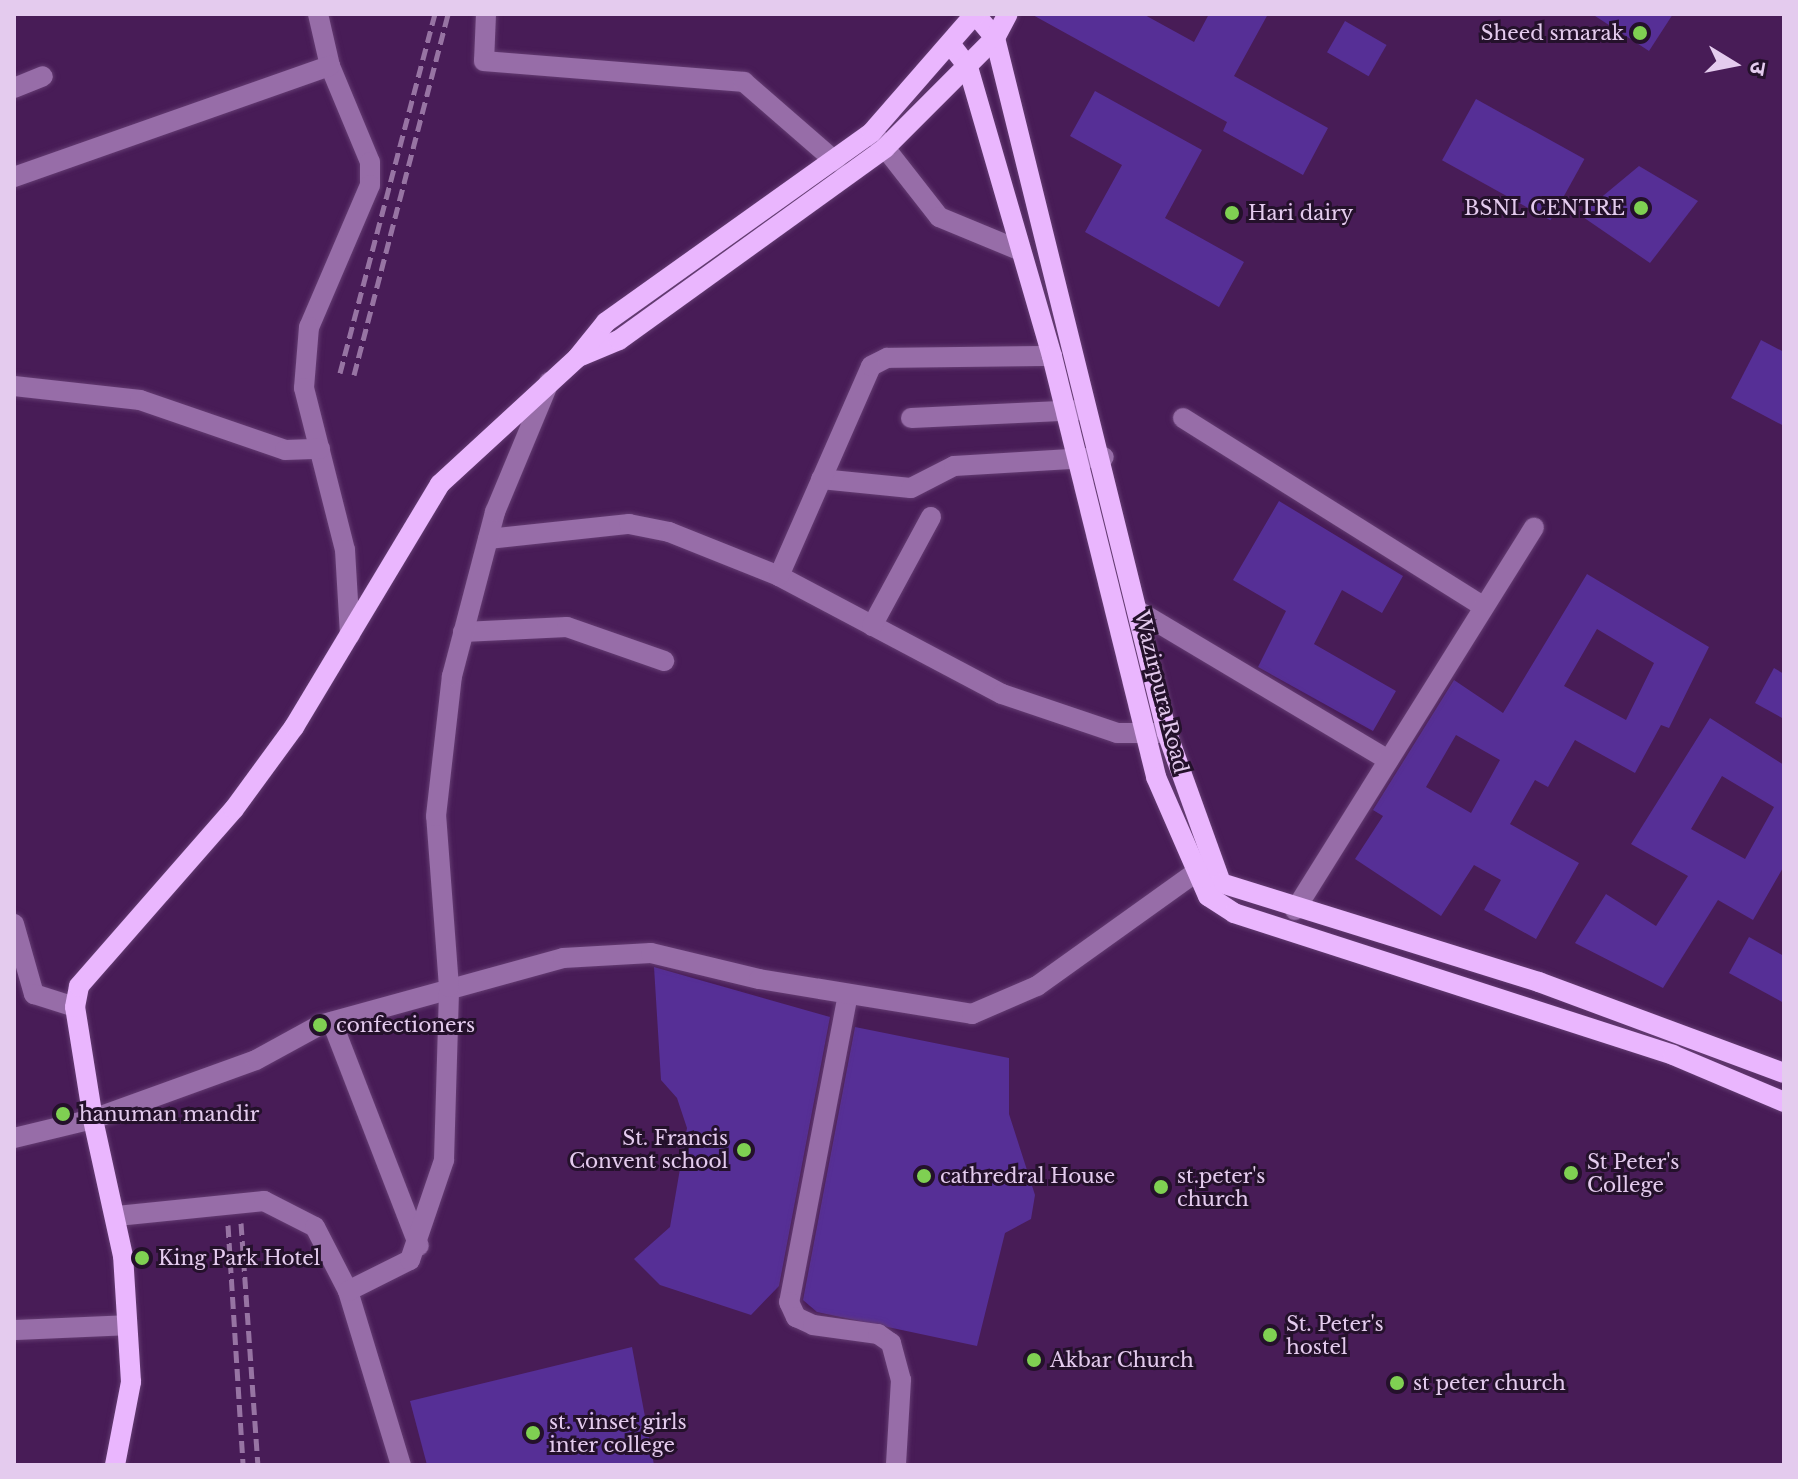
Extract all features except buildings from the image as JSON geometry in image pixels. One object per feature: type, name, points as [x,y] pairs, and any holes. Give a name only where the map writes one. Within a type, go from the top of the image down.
[{"type":"main road","points":[[115,1465],[131,1382],[117,1216],[93,1119],[75,1007],[92,965],[234,809],[350,635],[440,484],[577,358],[606,322],[835,161],[879,140],[975,14]]},
{"type":"main road","name":"Wazirpura Road","points":[[975,14],[995,38],[1104,457],[1140,612],[1157,733]]},
{"type":"main road","points":[[577,358],[619,340],[879,140],[968,67],[995,38],[1008,14]]},
{"type":"main road","name":"Wazirpura Road","points":[[951,45],[968,67],[1157,733],[1202,867],[1219,907],[1571,1019],[1784,1102]]},
{"type":"main road","name":"Wazirpura Road","points":[[1202,867],[1240,894],[1539,982],[1784,1073]]},
{"type":"street","points":[[318,14],[330,66],[364,134],[370,185],[309,327],[304,388],[345,550],[350,635]]},
{"type":"street","points":[[486,14],[484,61],[744,82],[835,161]]},
{"type":"street","points":[[14,177],[330,66]]},
{"type":"street","points":[[14,88],[43,76]]},
{"type":"street","points":[[879,140],[939,217],[1019,250]]},
{"type":"street","points":[[779,576],[860,380],[880,359],[1052,356]]},
{"type":"street","points":[[348,1291],[398,1272],[419,1246],[448,1138],[449,987],[436,816],[463,632],[488,539],[551,379]]},
{"type":"street","points":[[14,386],[140,400],[285,450],[320,449]]},
{"type":"street","points":[[911,418],[1090,410]]},
{"type":"street","points":[[1183,418],[1484,607]]},
{"type":"street","points":[[821,479],[911,488],[954,466],[1079,462],[1104,457]]},
{"type":"street","points":[[872,626],[931,517]]},
{"type":"street","points":[[488,539],[646,526],[779,576],[1002,694],[1103,730],[1157,733]]},
{"type":"street","points":[[1295,910],[1534,528]]},
{"type":"street","points":[[1140,612],[1388,760]]},
{"type":"street","points":[[463,632],[567,627],[664,661]]},
{"type":"street","points":[[14,1138],[93,1119],[256,1060],[332,1022],[530,964],[651,953],[848,994],[972,1014],[1037,986],[1202,867]]},
{"type":"street","points":[[14,924],[34,994],[75,1007]]},
{"type":"street","points":[[848,994],[789,1302],[796,1317],[813,1325],[878,1334],[891,1343],[901,1380],[896,1465]]},
{"type":"street","points":[[332,1022],[419,1246]]},
{"type":"street","points":[[117,1216],[264,1201],[315,1227],[348,1291],[401,1465]]},
{"type":"street","points":[[14,1330],[127,1325]]},
{"type":"railway","points":[[340,373],[435,14]]},
{"type":"railway","points":[[354,375],[448,14]]},
{"type":"railway","points":[[241,1223],[258,1465]]},
{"type":"railway","points":[[228,1225],[243,1465]]},
{"type":"place","name":"Sheed smarak","points":[[1640,33]]},
{"type":"place","name":"BSNL CENTRE","points":[[1641,208]]},
{"type":"place","name":"Hari dairy","points":[[1232,213]]},
{"type":"place","name":"confectioners","points":[[320,1025]]},
{"type":"place","name":"hanuman mandir","points":[[63,1114]]},
{"type":"place","name":"St. Francis Convent school","points":[[744,1150]]},
{"type":"place","name":"St Peter's College","points":[[1571,1173]]},
{"type":"place","name":"cathredral House","points":[[924,1176]]},
{"type":"place","name":"st.peter's church","points":[[1161,1187]]},
{"type":"place","name":"King Park Hotel","points":[[142,1258]]},
{"type":"place","name":"St. Peter's hostel","points":[[1270,1335]]},
{"type":"place","name":"Akbar Church","points":[[1034,1360]]},
{"type":"place","name":"st peter church","points":[[1397,1383]]},
{"type":"place","name":"st. vinset girls inter college","points":[[533,1433]]}]
